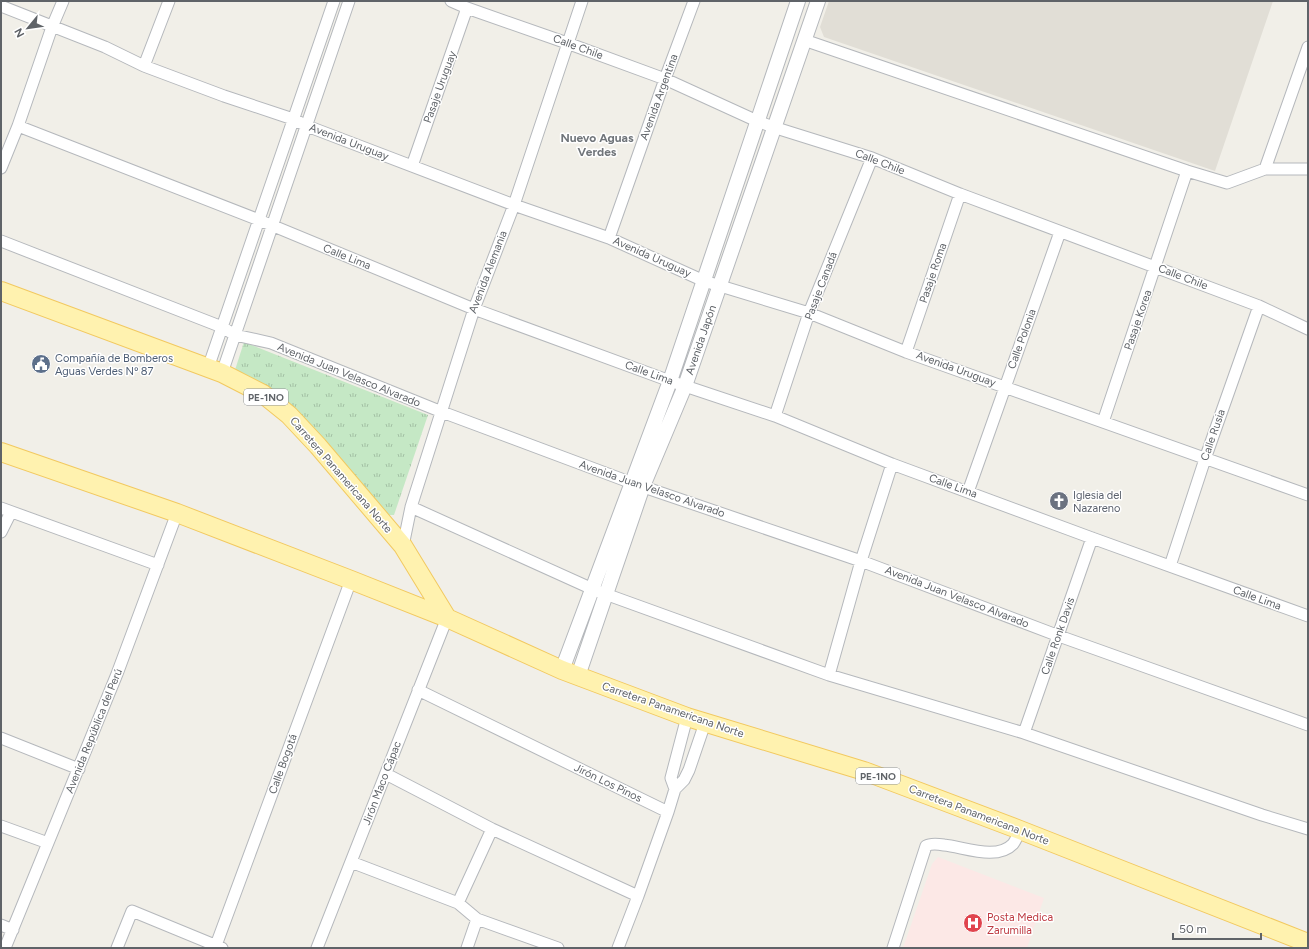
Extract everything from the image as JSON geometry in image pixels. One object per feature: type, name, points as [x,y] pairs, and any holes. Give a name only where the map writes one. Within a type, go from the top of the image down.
[{"type":"main road","name":"Carretera Panamericana Norte","points":[[1,291],[215,371],[263,394],[289,415],[318,446],[403,546],[447,618]]},
{"type":"main road","name":"Carretera Panamericana Norte","points":[[1,452],[177,512],[447,618],[570,673],[687,717],[864,771],[1020,830],[1308,943]]},
{"type":"street","points":[[1,168],[18,126],[52,27],[64,1]]},
{"type":"street","points":[[144,66],[169,1]]},
{"type":"street","points":[[215,371],[222,327],[334,1]]},
{"type":"street","points":[[215,371],[235,335],[349,1]]},
{"type":"street","name":"Calle Chile","points":[[451,1],[665,79],[757,121],[872,158],[960,194],[1258,306],[1308,328]]},
{"type":"street","name":"Avenida Alemania","points":[[403,546],[411,507],[474,309],[514,204],[582,1]]},
{"type":"street","name":"Avenida Argentina","points":[[609,238],[694,1]]},
{"type":"street","name":"Avenida Japón","points":[[570,673],[606,594],[670,380],[798,1]]},
{"type":"street","name":"Avenida Japón","points":[[638,484],[685,386],[773,127],[818,1]]},
{"type":"street","name":"Avenida Uruguay","points":[[1,6],[106,47],[144,66],[224,96],[294,119],[307,126],[412,166],[609,238],[704,281],[809,313],[906,352],[1308,496]]},
{"type":"street","name":"Pasaje Uruguay","points":[[412,166],[468,8]]},
{"type":"street","points":[[804,40],[1187,171],[1227,183],[1265,168],[1308,169]]},
{"type":"street","points":[[1265,168],[1308,47]]},
{"type":"street","name":"Calle Lima","points":[[18,126],[259,220],[474,309],[685,386],[775,416],[892,464],[1308,616]]},
{"type":"street","name":"Pasaje Canadá","points":[[775,416],[809,313],[872,158]]},
{"type":"street","name":"Pasaje Korea","points":[[1103,422],[1187,171]]},
{"type":"street","name":"Pasaje Roma","points":[[906,352],[960,194]]},
{"type":"street","name":"Calle Polonia","points":[[968,492],[1060,232]]},
{"type":"street","name":"Avenida Juan Velasco Alvarado","points":[[1,241],[222,327],[235,335],[270,343],[442,412],[638,484],[861,561],[1059,636],[1308,725]]},
{"type":"street","name":"Calle Rusia","points":[[1170,566],[1258,306]]},
{"type":"street","points":[[828,675],[861,561],[892,464]]},
{"type":"street","points":[[570,673],[592,589],[638,484]]},
{"type":"street","points":[[411,507],[592,589],[828,675],[1024,733],[1262,815],[1308,829]]},
{"type":"street","points":[[1,532],[6,510],[158,565]]},
{"type":"street","name":"Avenida República del Perú","points":[[5,948],[117,674],[177,512]]},
{"type":"street","name":"Calle Ronk Davis","points":[[1024,733],[1092,538]]},
{"type":"street","name":"Calle Bogotá","points":[[217,947],[351,580]]},
{"type":"street","name":"Jirón Maco Cápac","points":[[318,948],[447,618]]},
{"type":"street","name":"Jirón Los Pinos","points":[[418,690],[668,812]]},
{"type":"street","points":[[675,788],[671,778],[687,717]]},
{"type":"street","points":[[618,948],[668,812],[675,788],[684,780],[689,770],[705,723]]},
{"type":"street","points":[[1,738],[79,768]]},
{"type":"street","points":[[386,774],[492,829],[638,896]]},
{"type":"street","points":[[1,826],[48,843]]},
{"type":"street","points":[[458,903],[492,829]]},
{"type":"street","points":[[893,948],[926,846],[937,844],[969,850],[1000,852],[1012,845],[1020,830]]},
{"type":"street","points":[[351,862],[458,903],[477,919],[558,948]]},
{"type":"street","points":[[117,948],[132,911],[217,947]]},
{"type":"street","points":[[467,948],[477,919]]},
{"type":"street","points":[[1,925],[13,930]]},
{"type":"shaded area","points":[[829,1],[1273,1],[1215,171],[824,37],[820,27]]},
{"type":"shaded area","name":"Posta Medica Zarumilla","points":[[938,857],[1044,898],[1027,948],[903,948],[932,864]]},
{"type":"green space","points":[[244,342],[428,415],[394,515],[383,515],[235,370]]},
{"type":"place","name":"Compañía de Bomberos Aguas Verdes Nº 87","points":[[41,364]]},
{"type":"place","name":"Iglesia del Nazareno","points":[[1059,501]]},
{"type":"place","name":"Posta Medica Zarumilla","points":[[973,923]]},
{"type":"district","name":"Nuevo Aguas Verdes","points":[[597,145]]}]
